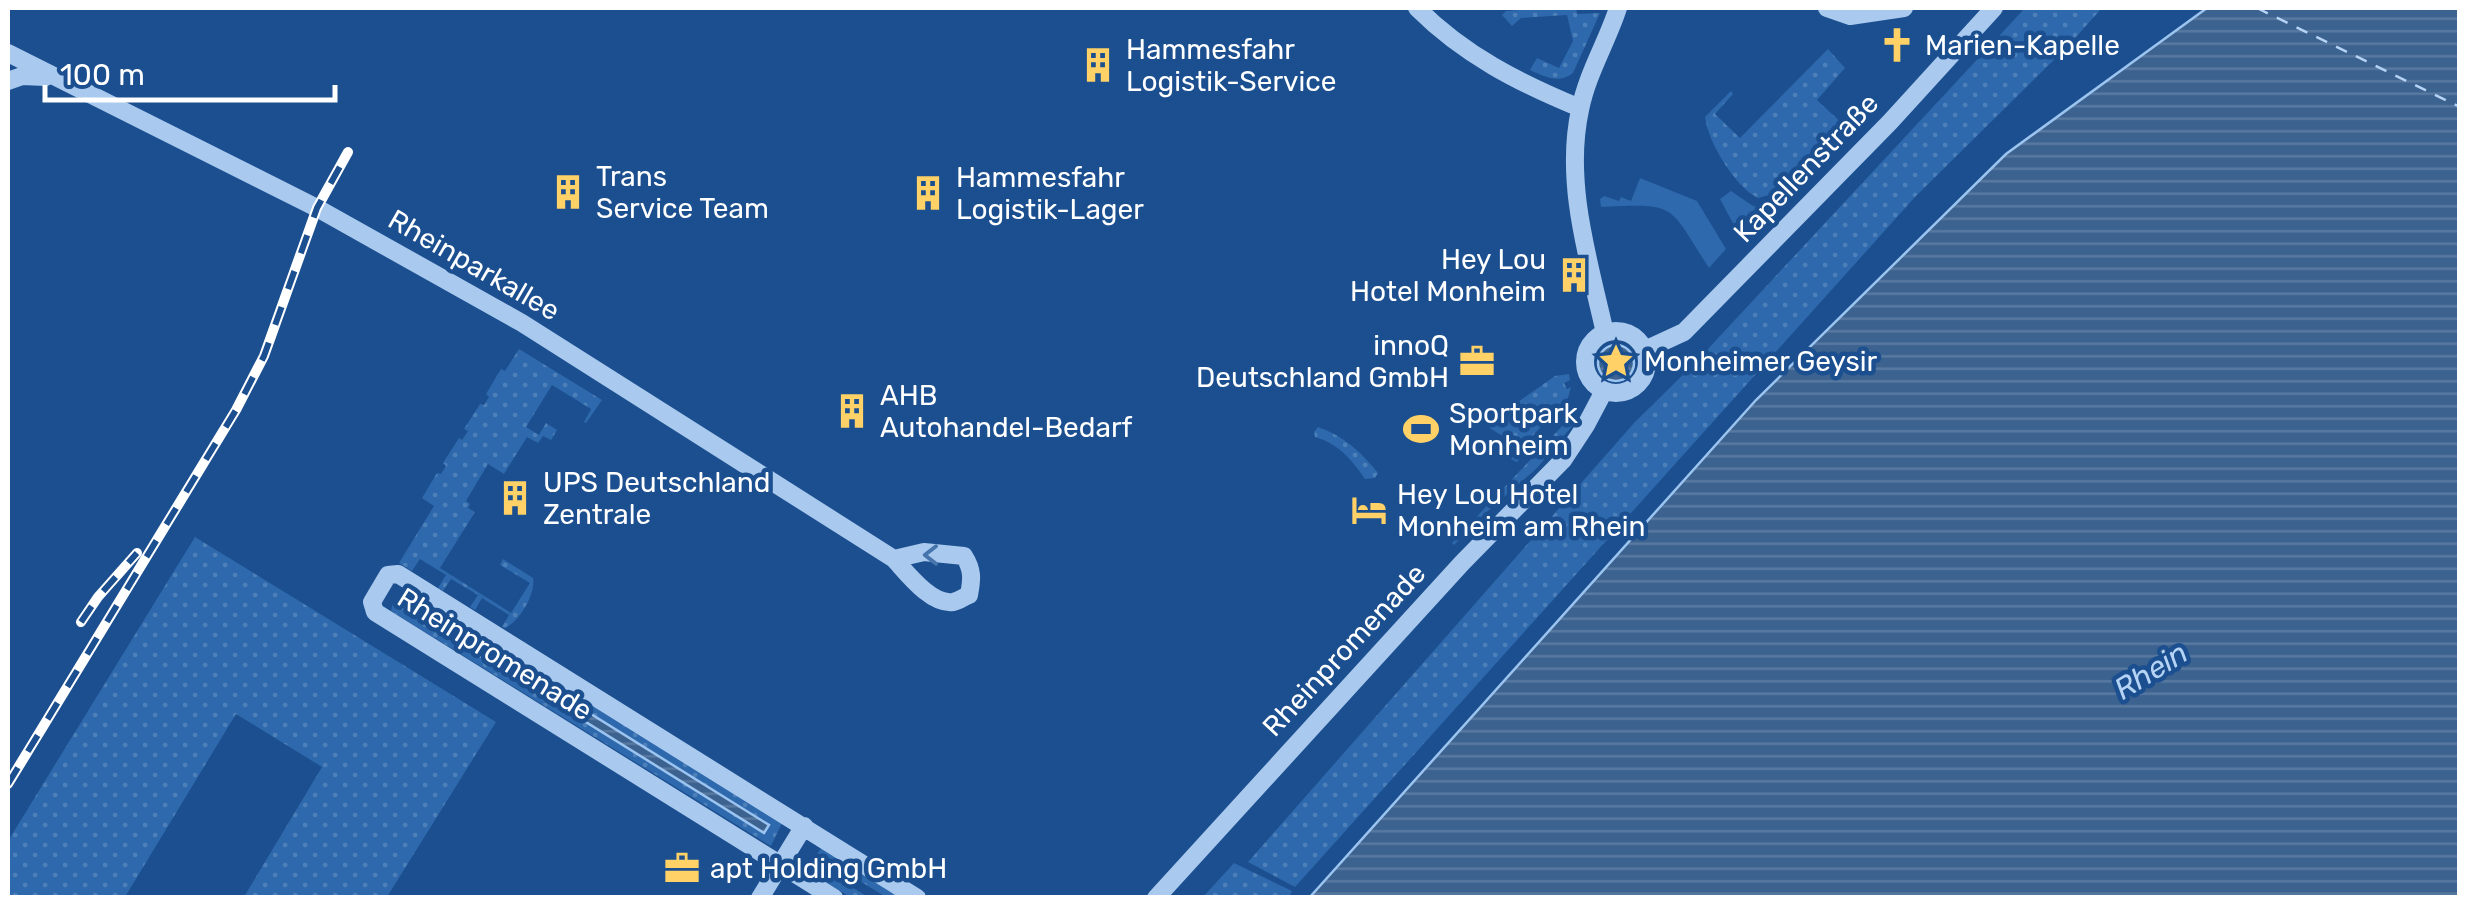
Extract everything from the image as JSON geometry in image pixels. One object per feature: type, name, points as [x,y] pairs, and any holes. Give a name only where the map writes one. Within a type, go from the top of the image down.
[{"type":"street","points":[[1417,8],[1499,71],[1580,108]]},
{"type":"street","points":[[1605,333],[1592,276],[1574,155],[1580,108],[1618,8]]},
{"type":"street","points":[[1827,8],[1850,16],[1904,8]]},
{"type":"street","name":"Kapellenstraße","points":[[1645,350],[1674,338],[1695,320],[1890,122],[1994,8]]},
{"type":"street","name":"Rheinparkallee","points":[[8,53],[318,208],[522,323],[894,559]]},
{"type":"street","points":[[8,81],[22,76],[54,77]]},
{"type":"street","points":[[1623,331],[1645,350],[1646,370],[1634,387],[1625,392],[1604,391],[1588,376],[1585,358],[1595,339],[1605,333],[1623,331]]},
{"type":"street","name":"Rheinpromenade","points":[[1156,898],[1462,563],[1562,460],[1604,391]]},
{"type":"street","name":"Rheinpromenade","points":[[834,898],[375,612],[372,602],[388,575],[398,574],[917,898]]},
{"type":"street","points":[[760,898],[804,826]]},
{"type":"shaded area","points":[[1576,8],[1577,14],[1600,13],[1573,73],[1562,78],[1530,70],[1537,58],[1559,68],[1573,41],[1567,15],[1521,18],[1512,26],[1502,15],[1506,11]]},
{"type":"shaded area","points":[[2025,8],[2102,8],[1915,197],[1295,887],[1248,862],[1634,423],[1693,365]]},
{"type":"shaded area","points":[[1828,49],[1845,68],[1817,100],[1848,129],[1794,182],[1780,192],[1758,198],[1740,184],[1724,163],[1705,117],[1731,91],[1733,94],[1715,114],[1740,138]]},
{"type":"shaded area","points":[[1640,178],[1697,201],[1726,249],[1709,268],[1669,212],[1645,206],[1601,207],[1600,199],[1604,196],[1631,201]]},
{"type":"shaded area","points":[[1731,191],[1753,206],[1768,206],[1769,213],[1758,225],[1735,227],[1720,199]]},
{"type":"shaded area","points":[[519,349],[602,400],[586,423],[591,409],[552,385],[526,427],[539,435],[546,423],[557,430],[551,440],[543,436],[538,443],[527,437],[504,474],[488,464],[466,501],[475,512],[440,568],[511,613],[530,583],[500,565],[503,559],[533,578],[525,607],[505,628],[502,627],[509,615],[482,598],[475,610],[470,607],[478,595],[451,579],[443,591],[438,588],[446,575],[420,559],[412,571],[399,563],[434,506],[422,498],[446,466],[443,463],[459,438],[462,440],[468,431],[464,429],[480,404],[484,405],[489,397],[486,394],[501,369],[505,371]]},
{"type":"shaded area","points":[[1569,374],[1570,380],[1564,383],[1567,389],[1571,387],[1565,409],[1559,406],[1531,438],[1535,443],[1517,462],[1496,452],[1504,437],[1485,425],[1555,376]]},
{"type":"shaded area","points":[[1564,424],[1573,425],[1537,468],[1454,545]]},
{"type":"shaded area","points":[[1318,427],[1358,452],[1378,473],[1375,478],[1365,479],[1344,454],[1315,437]]},
{"type":"shaded area","points":[[195,537],[496,722],[387,897],[244,897],[322,767],[236,714],[125,897],[8,897],[8,841]]},
{"type":"shaded area","points":[[405,587],[782,823],[771,846],[391,611],[393,603],[403,608],[764,833],[769,826],[408,600],[400,594]]},
{"type":"shaded area","points":[[822,847],[903,897],[886,897],[824,859],[820,867],[868,897],[850,897],[809,872],[807,868]]},
{"type":"shaded area","points":[[1234,863],[1292,891],[1289,897],[1203,897]]},
{"type":"water","name":"Rhein","points":[[2207,8],[2459,8],[2459,897],[1310,897],[1756,400],[2006,154]]},
{"type":"water","name":"Monheimer Geysir","points":[[1616,345],[1629,350],[1634,363],[1629,376],[1616,381],[1603,376],[1598,363],[1603,350]]},
{"type":"water","points":[[408,600],[769,825],[764,833],[403,608]]},
{"type":"ferry route","points":[[2257,8],[2460,107]]},
{"type":"railway","points":[[8,784],[236,410],[264,356],[317,208],[348,152]]},
{"type":"railway","points":[[81,622],[137,553]]},
{"type":"place","name":"Marien-Kapelle","points":[[1897,45]]},
{"type":"place","name":"Hammesfahr Logistik-Service","points":[[1098,65]]},
{"type":"place","name":"Trans Service Team","points":[[568,192]]},
{"type":"place","name":"Hammesfahr Logistik-Lager","points":[[928,193]]},
{"type":"place","name":"Hey Lou Hotel Monheim","points":[[1574,275]]},
{"type":"place","name":"innoQ Deutschland GmbH","points":[[1477,361]]},
{"type":"place","name":"Monheimer Geysir","points":[[1616,361]]},
{"type":"place","name":"AHB Autohandel-Bedarf","points":[[852,411]]},
{"type":"place","name":"Sportpark Monheim","points":[[1421,429]]},
{"type":"place","name":"UPS Deutschland Zentrale","points":[[515,498]]},
{"type":"place","name":"Hey Lou Hotel Monheim am Rhein","points":[[1369,510]]},
{"type":"place","name":"apt Holding GmbH","points":[[682,868]]}]
